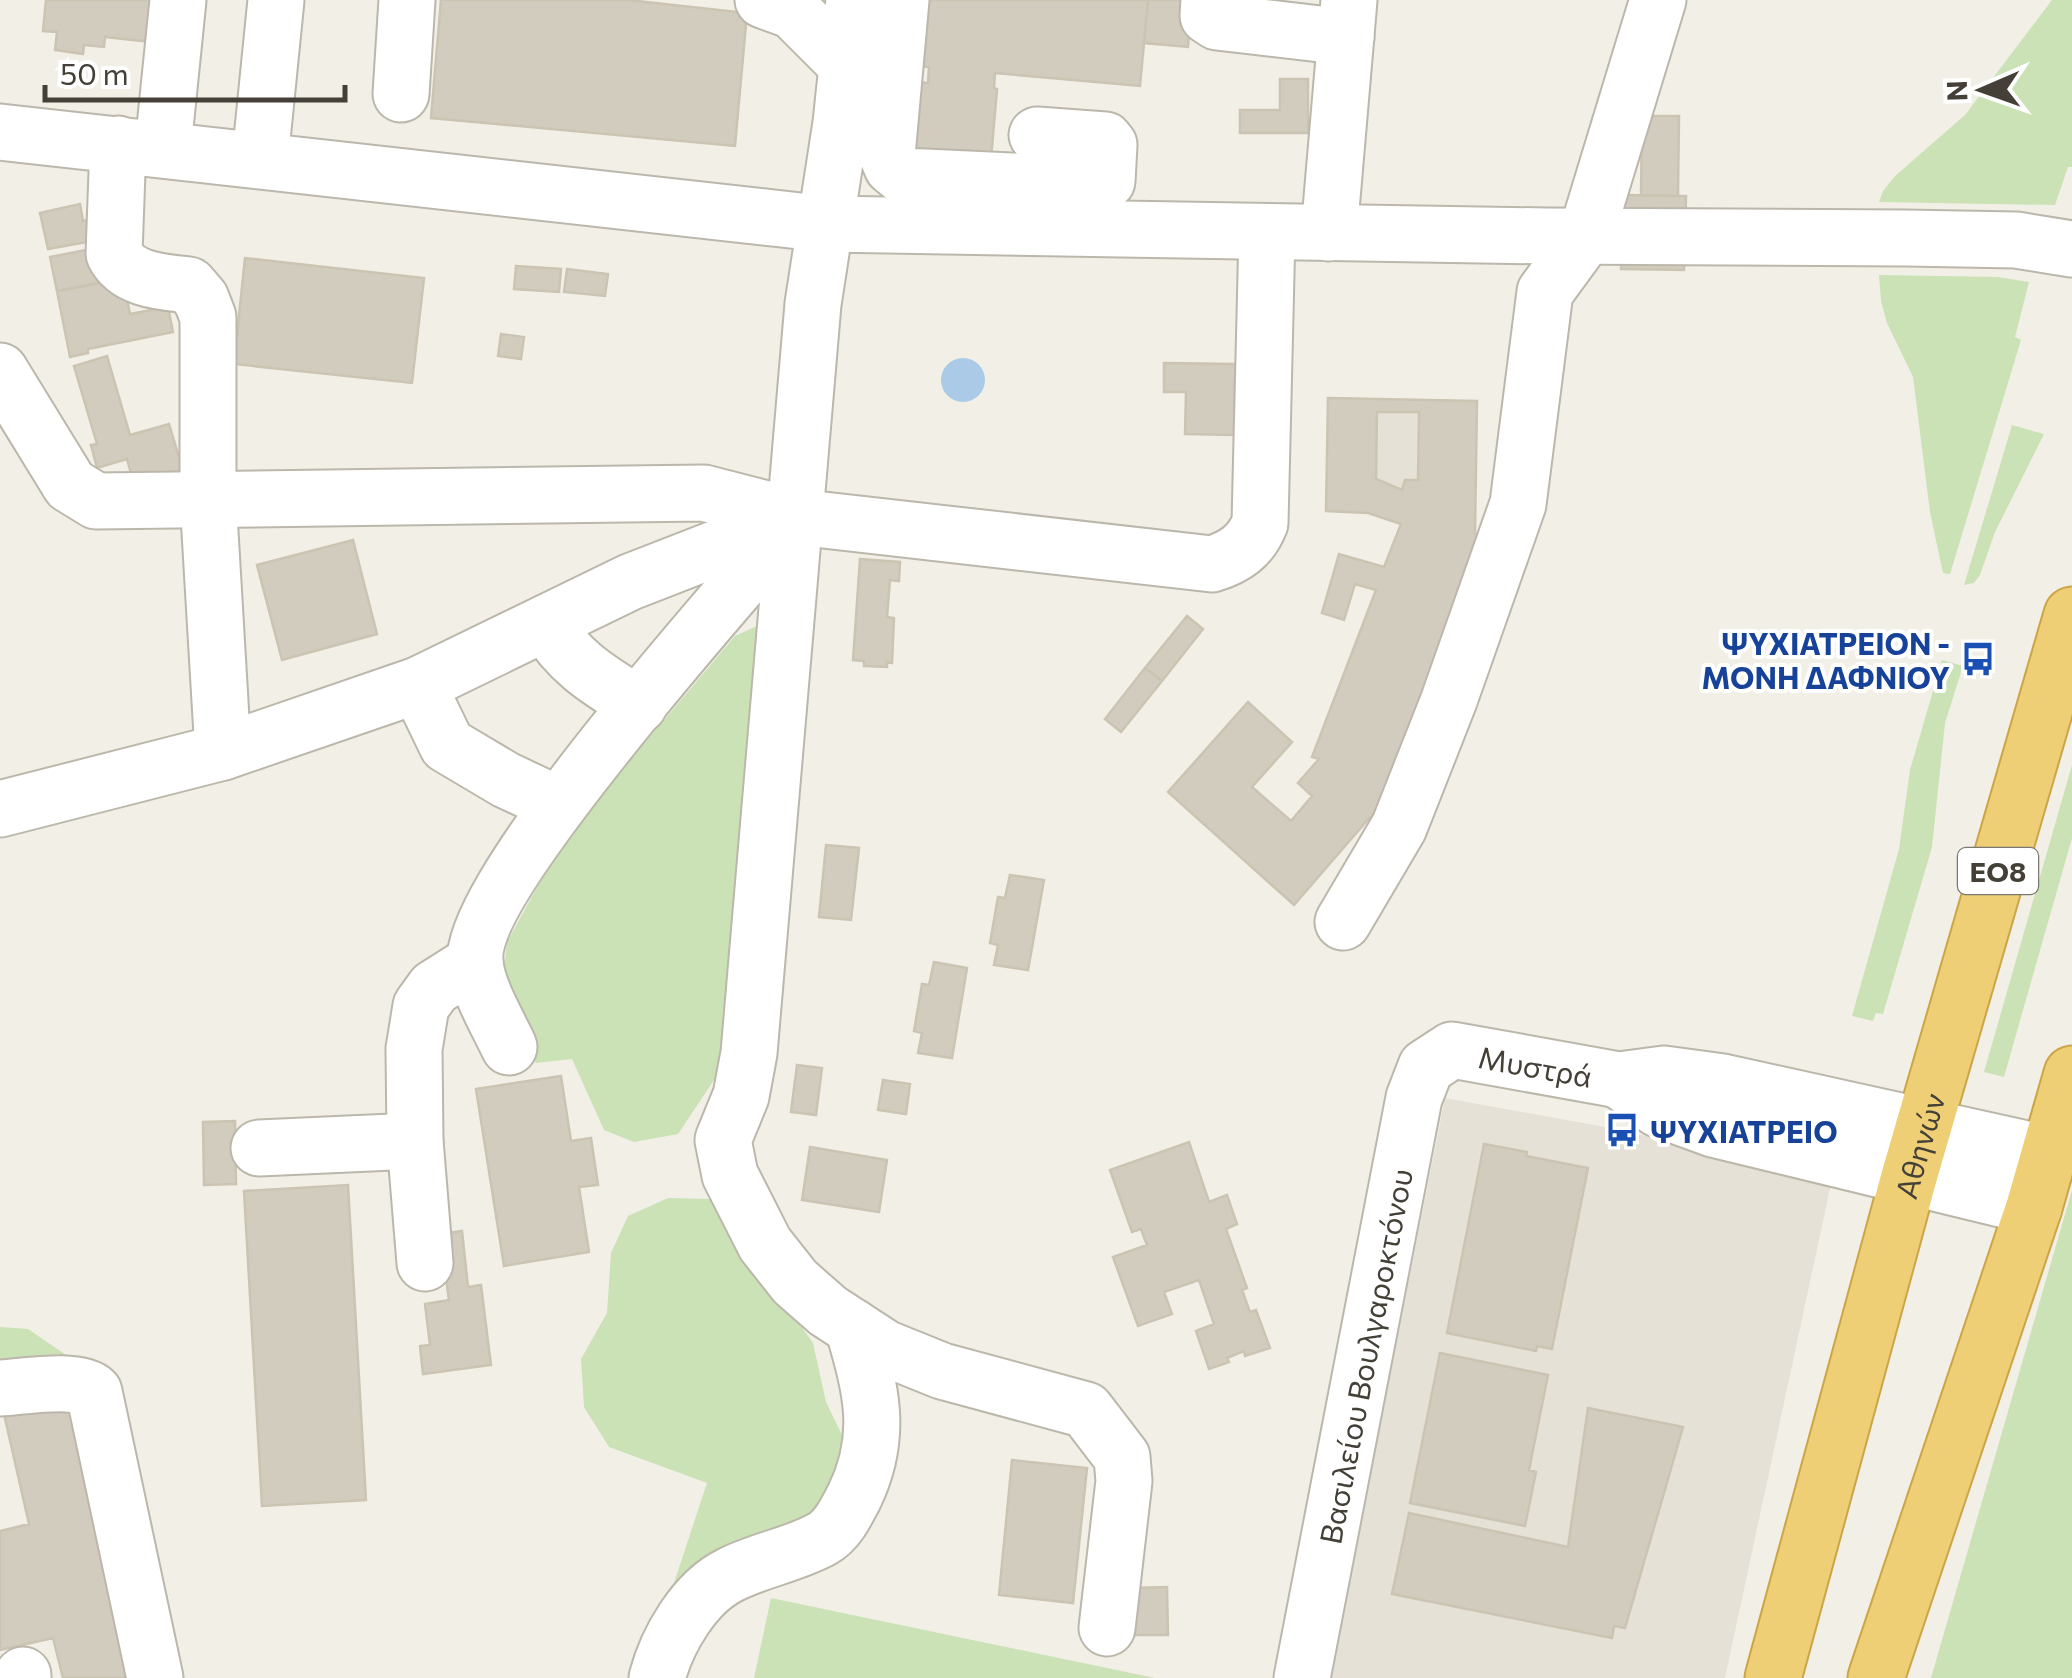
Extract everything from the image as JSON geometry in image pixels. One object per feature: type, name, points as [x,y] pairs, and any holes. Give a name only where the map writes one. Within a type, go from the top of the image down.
[{"type":"highway","name":"Αθηνών","points":[[1774,1678],[1916,1152],[2072,616]]},
{"type":"highway","points":[[1876,1678],[2034,1207],[2072,1074]]},
{"type":"street","points":[[178,0],[114,254],[120,265],[150,280],[189,285],[201,299],[208,317],[208,498],[223,752]]},
{"type":"street","points":[[260,159],[276,0]]},
{"type":"street","points":[[400,94],[407,0]]},
{"type":"street","points":[[763,0],[793,12],[847,65]]},
{"type":"street","points":[[854,0],[827,224],[813,304],[749,1053],[740,1096],[724,1140],[730,1175],[765,1244],[795,1282],[852,1328],[885,1348],[942,1371],[1086,1410],[1122,1457],[1107,1628]]},
{"type":"street","points":[[902,0],[887,155],[892,167],[903,176],[1267,232],[1979,239],[2072,249]]},
{"type":"street","points":[[1209,0],[1208,16],[1218,22],[1348,18],[1329,233]]},
{"type":"street","points":[[1344,922],[1399,827],[1518,504],[1544,292],[1586,236],[1658,0]]},
{"type":"street","points":[[0,132],[827,224],[1077,205],[1107,181],[1109,145],[1105,140],[1038,135]]},
{"type":"street","points":[[0,372],[70,485],[96,501],[704,493],[797,517],[1212,564],[1230,558],[1254,539],[1260,523],[1267,232]]},
{"type":"street","points":[[0,809],[223,752],[418,685],[630,582],[797,517]]},
{"type":"street","points":[[509,1047],[484,994],[475,962],[479,930],[556,804],[797,517]]},
{"type":"street","points":[[546,623],[558,645],[586,672],[639,705]]},
{"type":"street","points":[[418,685],[447,745],[556,804]]},
{"type":"street","points":[[425,1263],[415,1142],[414,1049],[421,1006],[434,988],[475,962]]},
{"type":"street","name":"Μυστρά","points":[[1452,1050],[1619,1080],[1664,1074],[1723,1082],[1916,1152],[2034,1207]]},
{"type":"street","name":"Βασιλείου Βουλγαροκτόνου","points":[[1302,1678],[1414,1098],[1426,1066],[1452,1050]]},
{"type":"street","points":[[260,1148],[415,1142]]},
{"type":"street","name":"Μυστρά","points":[[1916,1152],[2049,1154]]},
{"type":"street","points":[[656,1678],[678,1626],[705,1594],[728,1575],[826,1537],[843,1519],[864,1476],[872,1439],[871,1387],[852,1328]]},
{"type":"street","points":[[0,1388],[74,1384],[87,1385],[94,1392],[154,1678]]},
{"type":"shaded area","points":[[1377,412],[1419,412],[1418,480],[1405,480],[1402,490],[1376,479]]},
{"type":"shaded area","points":[[1445,1098],[1622,1130],[1831,1184],[1725,1678],[1330,1678]]},
{"type":"green space","points":[[2052,0],[2072,0],[2072,167],[2068,167],[2055,205],[1879,202],[1895,176],[1965,115]]},
{"type":"green space","points":[[1879,275],[1998,277],[2029,282],[2015,337],[2021,340],[1950,574],[1943,573],[1930,512],[1913,377],[1887,323]]},
{"type":"green space","points":[[2012,425],[2044,434],[1995,532],[1980,575],[1974,583],[1964,585]]},
{"type":"green space","points":[[757,626],[770,633],[720,1071],[678,1134],[634,1142],[604,1130],[572,1059],[536,1063],[501,999],[507,942],[563,840],[735,636]]},
{"type":"green space","points":[[1942,660],[1963,666],[1945,723],[1932,847],[1883,1014],[1876,1013],[1873,1021],[1852,1016],[1899,849],[1910,770]]},
{"type":"green space","points":[[2072,765],[2072,838],[2004,1077],[1984,1072]]},
{"type":"green space","points":[[2072,1190],[2072,1678],[1931,1678]]},
{"type":"green space","points":[[668,1198],[710,1199],[813,1343],[826,1402],[853,1458],[835,1503],[671,1592],[707,1483],[609,1447],[584,1407],[581,1359],[607,1313],[611,1253],[628,1216]]},
{"type":"green space","points":[[0,1327],[28,1329],[69,1357],[0,1406]]},
{"type":"green space","points":[[771,1598],[1155,1678],[754,1678]]},
{"type":"water","points":[[963,358],[978,365],[985,380],[978,395],[963,402],[948,395],[941,380],[948,365]]},
{"type":"building","points":[[46,0],[156,0],[152,42],[105,37],[104,47],[84,45],[83,54],[55,50],[57,32],[43,31]]},
{"type":"building","points":[[441,0],[628,0],[747,13],[735,146],[431,118]]},
{"type":"building","points":[[915,0],[1148,0],[1140,86],[995,73],[991,159],[904,152],[910,81],[928,83],[929,67],[909,65]]},
{"type":"building","points":[[1148,0],[1192,0],[1188,47],[1144,43]]},
{"type":"building","points":[[1280,79],[1308,79],[1308,133],[1240,133],[1240,110],[1280,110]]},
{"type":"building","points":[[1642,116],[1679,116],[1678,196],[1641,195]]},
{"type":"building","points":[[1622,195],[1686,196],[1684,270],[1621,269]]},
{"type":"building","points":[[80,204],[83,221],[94,219],[98,240],[48,249],[40,213]]},
{"type":"building","points":[[86,250],[88,260],[96,259],[101,283],[57,291],[50,257]]},
{"type":"building","points":[[245,258],[424,278],[412,383],[234,364]]},
{"type":"building","points":[[516,266],[561,269],[559,292],[514,289]]},
{"type":"building","points":[[567,269],[608,274],[605,296],[564,292]]},
{"type":"building","points":[[123,278],[130,314],[168,307],[173,332],[88,349],[88,353],[70,357],[57,291]]},
{"type":"building","points":[[501,334],[524,337],[521,359],[498,356]]},
{"type":"building","points":[[107,356],[130,435],[169,424],[183,471],[154,480],[133,481],[127,459],[97,468],[91,445],[97,444],[74,366]]},
{"type":"building","points":[[1164,363],[1235,364],[1234,435],[1185,434],[1186,392],[1164,392]]},
{"type":"building","points":[[1328,398],[1477,401],[1475,533],[1484,536],[1384,801],[1294,905],[1168,792],[1248,702],[1292,742],[1252,787],[1291,821],[1312,796],[1298,783],[1319,759],[1312,757],[1376,590],[1355,584],[1344,620],[1322,613],[1339,554],[1384,567],[1401,524],[1368,513],[1326,511]],"holes":[[[1377,412],[1419,412],[1418,480],[1405,480],[1402,490],[1376,479]]]},
{"type":"building","points":[[353,540],[377,634],[282,660],[257,565]]},
{"type":"building","points":[[860,559],[900,562],[899,581],[890,580],[887,617],[894,618],[892,663],[887,662],[887,667],[864,666],[864,661],[853,660]]},
{"type":"building","points":[[1187,616],[1203,629],[1162,681],[1145,668]]},
{"type":"building","points":[[1145,668],[1162,681],[1121,732],[1105,719]]},
{"type":"building","points":[[826,845],[859,848],[851,920],[819,917]]},
{"type":"building","points":[[1010,875],[1044,880],[1028,970],[994,965],[998,945],[990,943],[998,897],[1005,898]]},
{"type":"building","points":[[934,962],[967,968],[952,1058],[918,1053],[922,1033],[914,1031],[922,984],[929,985]]},
{"type":"building","points":[[797,1065],[822,1068],[816,1115],[791,1112]]},
{"type":"building","points":[[561,1076],[571,1141],[591,1138],[598,1185],[579,1187],[589,1252],[504,1266],[476,1089]]},
{"type":"building","points":[[883,1080],[910,1084],[906,1114],[878,1110]]},
{"type":"building","points":[[235,1121],[236,1184],[204,1185],[203,1122]]},
{"type":"building","points":[[1189,1142],[1209,1202],[1227,1195],[1237,1224],[1226,1229],[1247,1288],[1242,1290],[1250,1312],[1256,1310],[1270,1348],[1245,1356],[1244,1351],[1209,1369],[1196,1331],[1214,1324],[1199,1280],[1164,1292],[1172,1314],[1138,1326],[1113,1257],[1147,1245],[1141,1229],[1132,1232],[1110,1170]]},
{"type":"building","points":[[1484,1144],[1588,1168],[1552,1349],[1537,1346],[1536,1351],[1447,1333]]},
{"type":"building","points":[[810,1147],[887,1160],[879,1212],[802,1200]]},
{"type":"building","points":[[348,1185],[366,1500],[262,1506],[244,1191]]},
{"type":"building","points":[[462,1231],[468,1287],[481,1285],[491,1365],[423,1374],[420,1346],[430,1345],[425,1304],[449,1300],[440,1234]]},
{"type":"building","points":[[1440,1353],[1548,1375],[1529,1470],[1536,1472],[1525,1526],[1410,1503]]},
{"type":"building","points":[[80,1396],[145,1678],[63,1678],[53,1638],[0,1650],[0,1531],[29,1524],[4,1414]]},
{"type":"building","points":[[1588,1408],[1683,1427],[1625,1628],[1614,1626],[1612,1638],[1392,1594],[1409,1513],[1568,1547]]},
{"type":"building","points":[[1012,1460],[1087,1468],[1073,1603],[999,1595]]},
{"type":"building","points":[[1167,1587],[1168,1635],[1135,1635],[1133,1588]]},
{"type":"place","name":"ΨΥΧΙΑΤΡΕΙΟΝ - ΜΟΝΗ ΔΑΦΝΙΟΥ","points":[[1978,659]]},
{"type":"place","name":"ΨΥΧΙΑΤΡΕΙΟ","points":[[1622,1130]]}]
